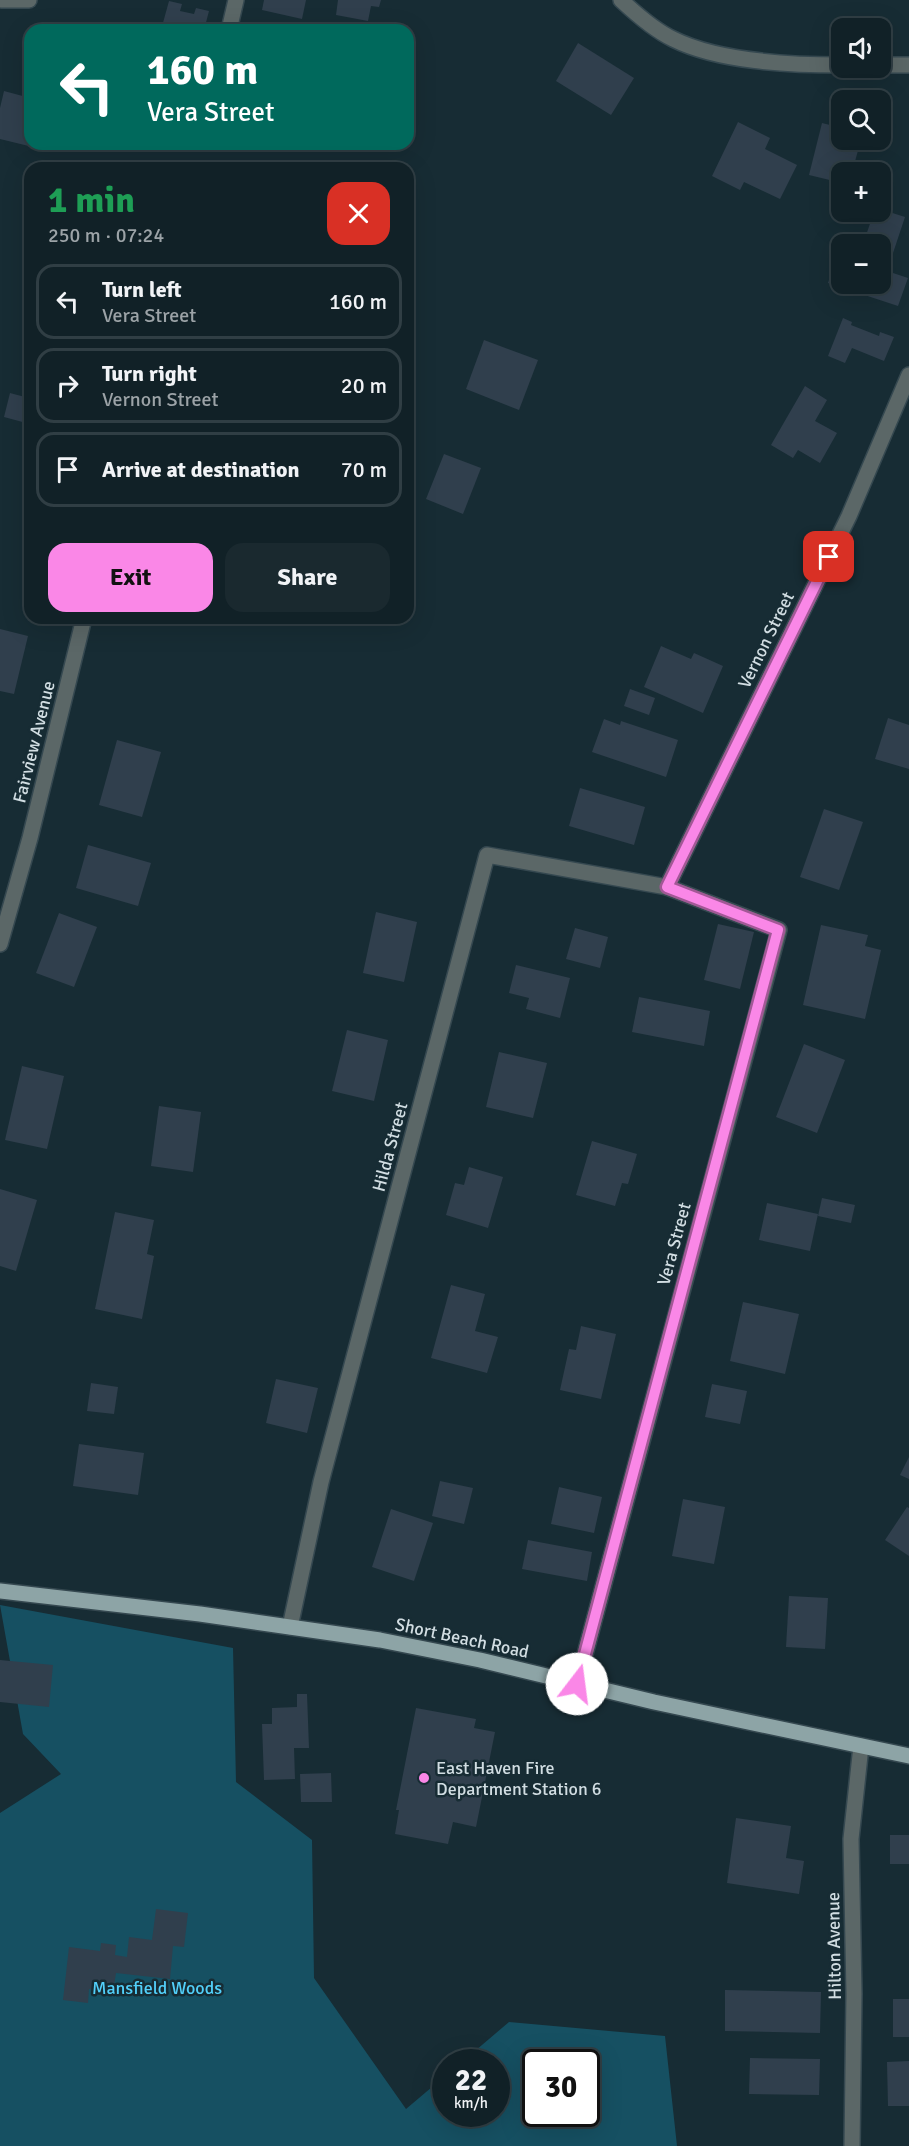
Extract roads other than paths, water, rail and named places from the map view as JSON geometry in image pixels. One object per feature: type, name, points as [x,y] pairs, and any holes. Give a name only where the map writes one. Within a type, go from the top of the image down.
[{"type":"main road","name":"Short Beach Road","points":[[0,1591],[380,1640],[909,1756]]},
{"type":"street","points":[[2,0],[29,0]]},
{"type":"street","points":[[231,24],[236,0]]},
{"type":"street","points":[[621,0],[636,14],[672,39],[707,52],[744,59],[831,64]]},
{"type":"street","points":[[891,65],[909,65]]},
{"type":"street","name":"Vernon Street","points":[[667,887],[849,516],[909,375]]},
{"type":"street","name":"Fairview Avenue","points":[[0,944],[36,816],[83,624]]},
{"type":"street","name":"Hilda Street","points":[[290,1627],[321,1482],[487,855],[667,887]]},
{"type":"street","name":"Vera Street","points":[[577,1684],[778,930],[667,887]]},
{"type":"street","name":"Hilton Avenue","points":[[852,2146],[854,1994],[851,1839],[861,1746]]},
{"type":"place","name":"East Haven Fire Department Station 6","points":[[424,1778]]},
{"type":"park label","name":"Mansfield Woods","points":[[157,1988]]}]
